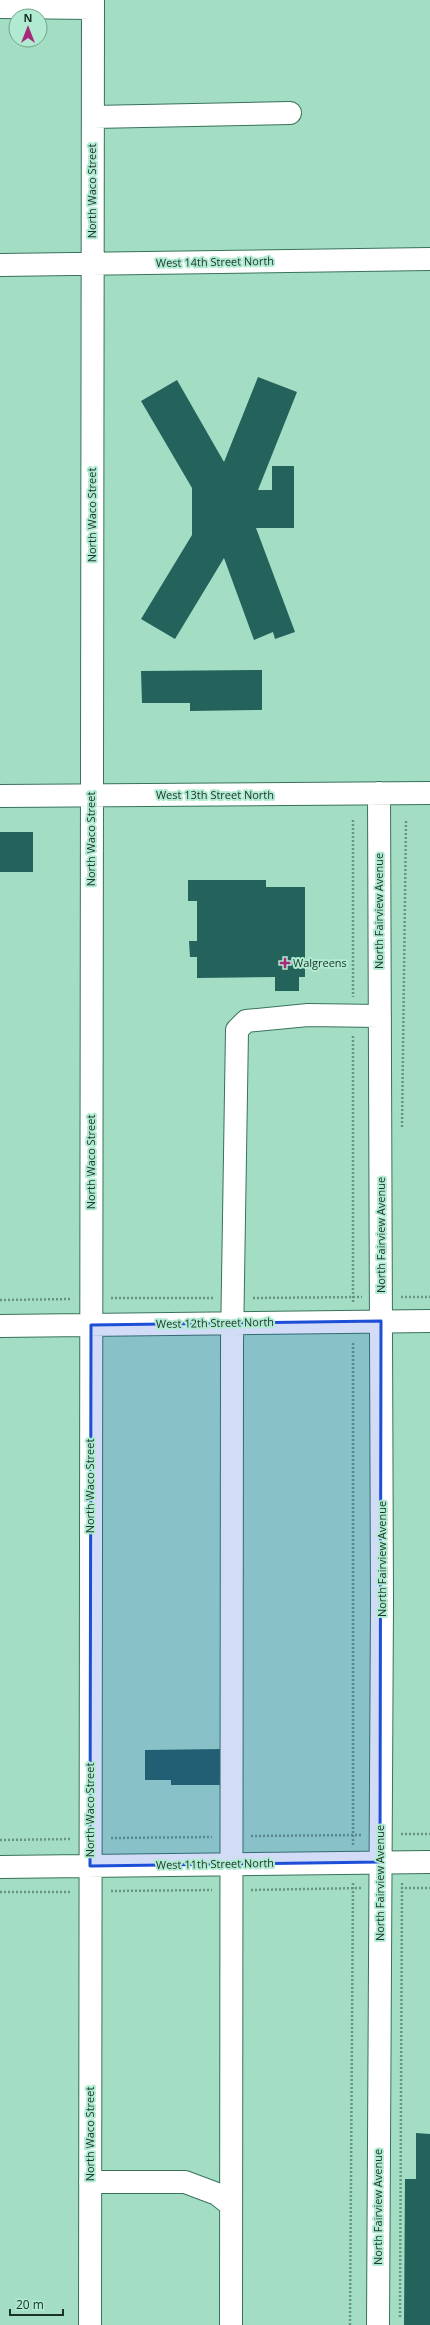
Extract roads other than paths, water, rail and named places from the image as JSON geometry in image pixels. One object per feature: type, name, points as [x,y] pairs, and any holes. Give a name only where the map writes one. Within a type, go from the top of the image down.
[{"type":"street","points":[[0,7],[93,4]]},
{"type":"street","name":"North Waco Street","points":[[90,2325],[90,1324],[93,4]]},
{"type":"street","points":[[93,117],[290,113]]},
{"type":"street","name":"West 14th Street North","points":[[0,265],[430,259]]},
{"type":"street","name":"North Fairview Avenue","points":[[378,2325],[381,1321],[379,793]]},
{"type":"street","name":"West 13th Street North","points":[[0,796],[430,793]]},
{"type":"street","points":[[231,2325],[233,1323],[237,1030],[246,1021],[308,1015],[380,1016]]},
{"type":"street","name":"West 12th Street North","points":[[0,1326],[430,1321]]},
{"type":"street","name":"West 11th Street North","points":[[0,1867],[430,1862]]},
{"type":"street","points":[[90,2182],[185,2182],[217,2194],[231,2205]]},
{"type":"place","name":"Walgreens","points":[[285,963]]}]
